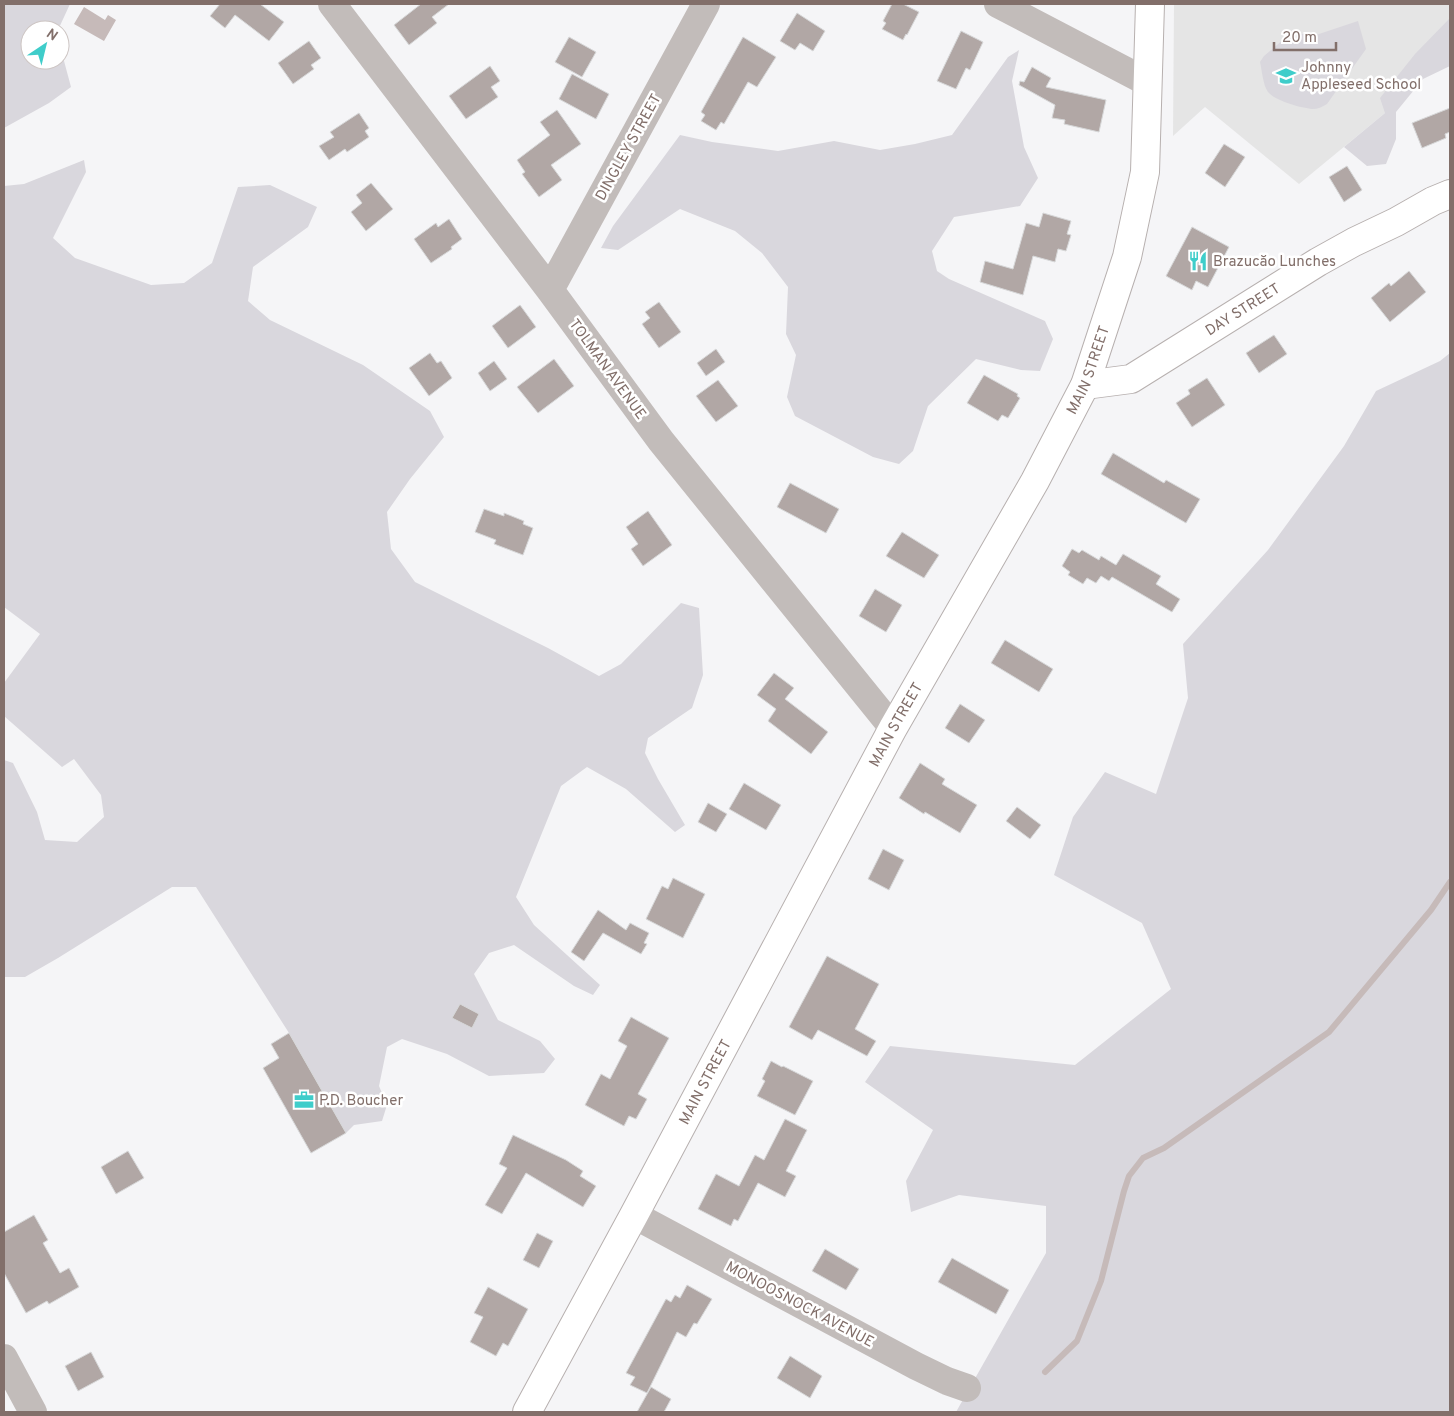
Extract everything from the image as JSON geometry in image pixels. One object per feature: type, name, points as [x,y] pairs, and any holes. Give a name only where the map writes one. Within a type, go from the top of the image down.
[{"type":"main road","name":"MAIN STREET","points":[[527,1412],[893,728],[1035,481],[1085,385],[1126,257],[1145,172],[1150,4]]},
{"type":"main road","name":"DAY STREET","points":[[1085,385],[1131,379],[1318,262],[1433,201],[1450,194]]},
{"type":"street","name":"TOLMAN AVENUE","points":[[332,4],[550,290],[661,441],[893,728]]},
{"type":"street","name":"DINGLEY STREET","points":[[550,290],[706,4]]},
{"type":"street","points":[[998,4],[1147,82]]},
{"type":"street","name":"MONOOSNOCK AVENUE","points":[[634,1215],[916,1366],[967,1388]]},
{"type":"street","points":[[4,1358],[33,1412]]},
{"type":"shaded area","points":[[4,4],[70,4],[63,20],[20,20],[20,70],[66,70],[71,87],[49,103],[4,128]]},
{"type":"shaded area","name":"Johnny Appleseed School","points":[[1174,4],[1450,4],[1450,28],[1385,113],[1299,184],[1205,107],[1173,136]]},
{"type":"shaded area","points":[[84,7],[105,20],[108,15],[116,20],[104,41],[74,24]]},
{"type":"shaded area","points":[[1450,18],[1450,66],[1423,79],[1396,112],[1396,139],[1386,164],[1367,166],[1344,147],[1385,113],[1380,98],[1415,54]]},
{"type":"shaded area","points":[[1358,21],[1366,49],[1327,104],[1314,109],[1301,107],[1288,104],[1268,92],[1260,62],[1264,56],[1291,33],[1316,35]]},
{"type":"shaded area","points":[[1019,50],[1012,81],[1024,147],[1038,178],[1020,206],[954,217],[932,251],[937,271],[949,279],[1045,321],[1053,339],[1040,371],[1021,370],[976,359],[928,406],[913,451],[899,464],[873,457],[795,416],[787,397],[796,355],[786,334],[788,287],[762,253],[735,231],[680,209],[618,250],[601,248],[613,226],[680,135],[712,142],[778,151],[834,141],[880,150],[952,135],[1008,57]]},
{"type":"shaded area","points":[[84,160],[86,172],[53,238],[75,258],[151,285],[184,283],[212,263],[238,187],[270,185],[317,207],[308,227],[253,267],[248,301],[270,320],[363,365],[430,411],[444,437],[410,479],[387,512],[391,549],[415,582],[548,648],[599,676],[621,664],[681,603],[699,608],[703,675],[692,708],[648,738],[645,753],[685,825],[675,832],[626,789],[587,767],[561,786],[516,897],[534,925],[600,985],[593,995],[574,986],[514,945],[489,953],[474,974],[498,1020],[540,1041],[555,1059],[544,1073],[489,1076],[447,1054],[402,1039],[387,1047],[379,1086],[387,1105],[382,1121],[354,1125],[346,1133],[289,1033],[196,887],[172,887],[25,977],[4,977],[4,760],[13,763],[37,812],[45,840],[77,842],[104,817],[101,795],[74,759],[62,767],[4,716],[4,683],[40,634],[4,607],[4,186],[24,184]]},
{"type":"shaded area","points":[[1450,353],[1450,1412],[956,1412],[1046,1253],[1046,1206],[959,1195],[911,1212],[906,1181],[933,1130],[865,1082],[890,1046],[1075,1065],[1171,989],[1142,923],[1054,875],[1073,817],[1105,772],[1156,794],[1188,698],[1183,644],[1268,550],[1344,446],[1376,391],[1440,361]]},
{"type":"building","points":[[220,4],[260,4],[284,22],[269,41],[235,15],[225,28],[210,16]]},
{"type":"building","points":[[421,4],[449,4],[432,17],[437,23],[409,45],[394,25]]},
{"type":"building","points":[[892,4],[903,4],[919,12],[903,40],[882,29],[886,23],[883,21]]},
{"type":"building","points":[[797,13],[825,31],[813,51],[800,43],[795,50],[780,41]]},
{"type":"building","points":[[961,31],[983,42],[970,70],[966,68],[956,89],[937,81]]},
{"type":"building","points":[[569,37],[596,52],[582,77],[555,62]]},
{"type":"building","points":[[743,37],[776,57],[757,87],[748,82],[724,124],[721,122],[716,130],[701,121],[705,115],[701,112]]},
{"type":"building","points":[[309,41],[321,58],[311,65],[314,69],[293,84],[278,63]]},
{"type":"building","points":[[490,66],[500,81],[491,87],[498,97],[466,119],[449,96]]},
{"type":"building","points":[[1032,67],[1051,78],[1046,87],[1106,100],[1099,132],[1064,124],[1065,120],[1052,118],[1055,105],[1019,85],[1020,81],[1024,82]]},
{"type":"building","points":[[572,74],[609,94],[596,119],[559,99]]},
{"type":"building","points":[[1450,108],[1450,132],[1445,134],[1446,138],[1422,148],[1412,123]]},
{"type":"building","points":[[557,110],[581,144],[551,165],[562,180],[539,197],[522,174],[525,172],[517,160],[550,135],[540,122]]},
{"type":"building","points":[[359,113],[369,128],[365,131],[369,137],[347,152],[345,149],[329,160],[319,146],[334,137],[330,132]]},
{"type":"building","points":[[1224,144],[1245,157],[1225,187],[1205,173]]},
{"type":"building","points":[[1347,166],[1362,190],[1344,202],[1329,177]]},
{"type":"building","points":[[371,183],[393,209],[366,231],[351,212],[362,203],[356,195]]},
{"type":"building","points":[[1043,213],[1071,221],[1067,234],[1071,235],[1066,251],[1058,249],[1055,262],[1033,256],[1023,295],[980,282],[985,261],[1013,269],[1026,223],[1039,227]]},
{"type":"building","points":[[449,219],[462,239],[451,247],[452,249],[431,263],[414,239],[436,223],[438,227]]},
{"type":"building","name":"Brazucăo Lunches","points":[[1192,227],[1229,247],[1208,287],[1196,281],[1192,290],[1166,276]]},
{"type":"building","points":[[1409,271],[1426,292],[1390,322],[1371,298],[1389,283],[1391,286]]},
{"type":"building","points":[[659,302],[681,332],[659,348],[642,324],[650,318],[645,312]]},
{"type":"building","points":[[520,305],[536,327],[508,348],[492,326]]},
{"type":"building","points":[[1274,335],[1287,354],[1259,373],[1246,353]]},
{"type":"building","points":[[716,349],[725,362],[706,376],[697,363]]},
{"type":"building","points":[[430,353],[437,363],[441,361],[452,378],[429,396],[409,368]]},
{"type":"building","points":[[554,359],[574,386],[538,413],[517,387]]},
{"type":"building","points":[[494,361],[507,379],[490,391],[478,373]]},
{"type":"building","points":[[984,375],[1018,394],[1017,396],[1020,398],[1008,418],[1002,415],[998,421],[967,403]]},
{"type":"building","points":[[1207,378],[1225,405],[1192,427],[1176,403],[1190,394],[1188,390]]},
{"type":"building","points":[[718,380],[738,406],[716,422],[696,396]]},
{"type":"building","points":[[1113,453],[1164,483],[1166,480],[1200,499],[1186,523],[1101,474]]},
{"type":"building","points":[[790,483],[839,509],[826,533],[777,507]]},
{"type":"building","points":[[484,509],[504,516],[504,513],[524,521],[523,524],[533,528],[523,555],[494,544],[496,540],[475,532]]},
{"type":"building","points":[[648,511],[672,545],[643,566],[631,549],[638,544],[626,527]]},
{"type":"building","points":[[902,532],[939,555],[924,578],[886,556]]},
{"type":"building","points":[[1072,549],[1079,553],[1082,550],[1099,560],[1101,556],[1116,565],[1123,554],[1161,576],[1156,584],[1180,599],[1172,612],[1112,577],[1109,581],[1101,576],[1096,583],[1087,578],[1083,584],[1068,575],[1070,572],[1062,566]]},
{"type":"building","points":[[875,589],[902,605],[886,632],[859,616]]},
{"type":"building","points":[[1005,640],[1053,669],[1039,692],[991,663]]},
{"type":"building","points":[[774,673],[794,688],[785,699],[828,732],[811,754],[768,721],[776,709],[757,695]]},
{"type":"building","points":[[960,704],[985,720],[969,743],[945,728]]},
{"type":"building","points":[[920,763],[945,779],[942,784],[977,805],[960,833],[899,798]]},
{"type":"building","points":[[744,783],[781,805],[766,830],[729,809]]},
{"type":"building","points":[[708,803],[727,814],[716,832],[698,822]]},
{"type":"building","points":[[1017,807],[1041,825],[1030,839],[1006,821]]},
{"type":"building","points":[[883,849],[904,860],[889,890],[868,879]]},
{"type":"building","points":[[673,878],[705,894],[683,938],[646,919],[662,886],[668,889]]},
{"type":"building","points":[[598,910],[626,930],[630,923],[649,933],[644,943],[647,944],[641,954],[603,933],[584,961],[571,952]]},
{"type":"building","points":[[827,956],[879,984],[855,1029],[876,1041],[867,1056],[818,1030],[812,1040],[789,1027]]},
{"type":"building","points":[[460,1004],[479,1014],[472,1028],[452,1018]]},
{"type":"building","points":[[631,1017],[669,1038],[638,1094],[647,1099],[636,1119],[629,1116],[624,1126],[585,1105],[601,1074],[610,1079],[627,1046],[618,1041]]},
{"type":"building","name":"P.D. Boucher","points":[[289,1033],[346,1133],[311,1153],[263,1068],[279,1058],[271,1044]]},
{"type":"building","points":[[771,1061],[813,1081],[795,1115],[757,1096],[765,1081],[762,1079]]},
{"type":"building","points":[[785,1119],[807,1130],[786,1171],[796,1176],[785,1197],[758,1183],[738,1221],[734,1219],[731,1226],[698,1209],[716,1174],[739,1186],[755,1155],[764,1160]]},
{"type":"building","points":[[513,1135],[566,1160],[583,1171],[580,1176],[596,1186],[583,1207],[526,1173],[502,1214],[485,1205],[507,1168],[499,1164]]},
{"type":"building","points":[[128,1151],[144,1178],[116,1194],[101,1167]]},
{"type":"building","points":[[34,1215],[48,1240],[43,1243],[60,1273],[69,1268],[79,1287],[49,1304],[47,1301],[26,1313],[4,1273],[4,1232]]},
{"type":"building","points":[[537,1233],[553,1241],[539,1268],[523,1260]]},
{"type":"building","points":[[825,1249],[859,1269],[846,1290],[812,1271]]},
{"type":"building","points":[[952,1258],[1009,1290],[996,1314],[938,1282]]},
{"type":"building","points":[[687,1285],[712,1299],[697,1324],[694,1323],[686,1337],[677,1332],[647,1393],[630,1385],[635,1377],[626,1373],[666,1299],[671,1302],[675,1295],[680,1298]]},
{"type":"building","points":[[488,1287],[528,1309],[508,1346],[503,1343],[496,1356],[470,1342],[483,1317],[474,1313]]},
{"type":"building","points":[[91,1352],[104,1377],[78,1391],[65,1366]]},
{"type":"building","points":[[790,1356],[822,1376],[810,1398],[777,1378]]},
{"type":"building","points":[[651,1387],[671,1399],[664,1412],[637,1412]]},
{"type":"waterway","points":[[1045,1372],[1077,1341],[1101,1281],[1129,1176],[1143,1158],[1164,1148],[1329,1032],[1431,910],[1450,882]]},
{"type":"place","name":"Johnny Appleseed School","points":[[1286,76]]},
{"type":"place","name":"Brazucăo Lunches","points":[[1198,261]]},
{"type":"place","name":"P.D. Boucher","points":[[304,1100]]}]
